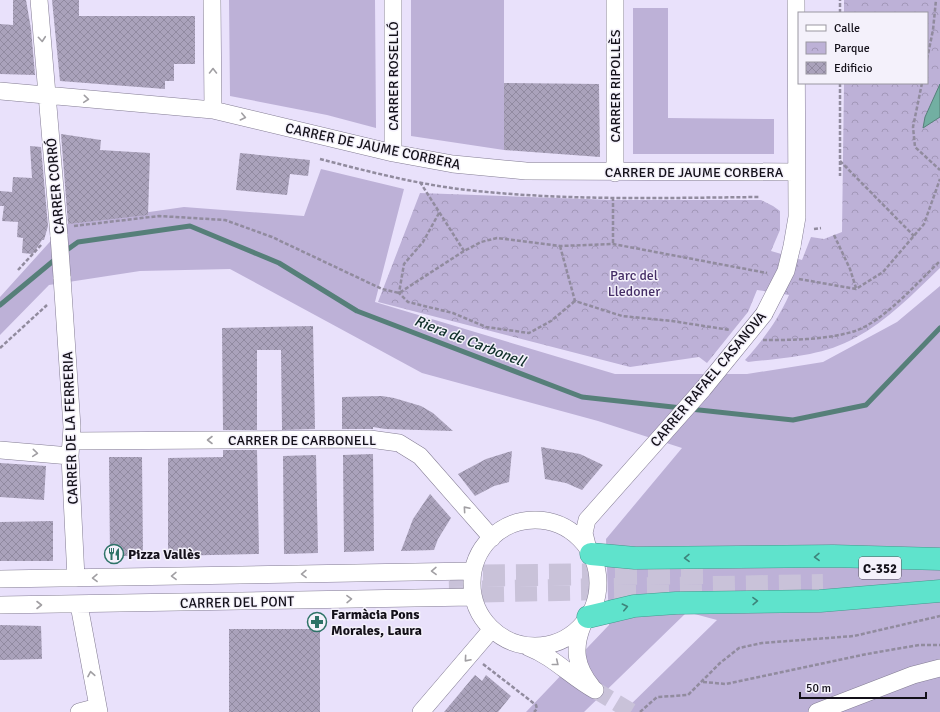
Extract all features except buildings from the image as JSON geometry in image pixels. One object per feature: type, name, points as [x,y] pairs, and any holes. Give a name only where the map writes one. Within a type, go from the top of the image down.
[{"type":"highway","points":[[589,551],[642,558],[833,556],[940,558]]},
{"type":"highway","name":"C-352","points":[[940,565],[822,578],[940,585]]},
{"type":"highway","points":[[586,620],[634,606],[820,601],[940,591]]},
{"type":"street","name":"CARRER CORRÓ","points":[[39,0],[62,277]]},
{"type":"street","points":[[212,0],[213,110]]},
{"type":"street","name":"CARRER ROSELLÓ","points":[[393,0],[393,153]]},
{"type":"street","name":"CARRER RIPOLLÈS","points":[[616,0],[616,173]]},
{"type":"street","name":"CARRER RAFAEL CASANOVA","points":[[592,514],[704,389],[748,335],[764,314],[786,271],[797,217],[796,0]]},
{"type":"street","name":"CARRER DE JAUME CORBERA","points":[[0,90],[47,96],[213,110],[393,153],[453,164],[526,171],[616,173],[796,172]]},
{"type":"street","name":"CARRER DE LA FERRERIA","points":[[62,277],[76,578]]},
{"type":"street","name":"CARRER DE CARBONELL","points":[[0,450],[370,439],[399,443],[420,456],[492,538]]},
{"type":"street","points":[[592,514],[585,526],[585,539],[598,573],[598,590],[594,605],[578,636],[577,655],[582,670],[595,690],[583,684],[544,654],[504,638],[492,629],[479,613],[473,597],[473,571],[478,556],[499,531],[516,523],[535,520],[574,526],[586,520],[592,514]]},
{"type":"street","points":[[554,523],[571,531],[589,551]]},
{"type":"street","name":"CARRER DEL PONT","points":[[0,579],[473,571]]},
{"type":"street","name":"CARRER DEL PONT","points":[[0,605],[79,605],[473,597]]},
{"type":"street","points":[[78,712],[98,710],[79,605]]},
{"type":"street","points":[[522,645],[541,646],[557,642],[572,635],[586,620]]},
{"type":"street","points":[[421,712],[492,629]]},
{"type":"street","points":[[817,712],[913,675],[940,668]]},
{"type":"path","points":[[840,0],[840,12]]},
{"type":"path","points":[[928,55],[933,30],[936,0]]},
{"type":"path","points":[[840,84],[840,176]]},
{"type":"path","points":[[922,84],[913,127],[915,147],[940,170]]},
{"type":"path","points":[[840,161],[914,236]]},
{"type":"path","points":[[795,278],[856,289],[883,272],[924,224],[940,179]]},
{"type":"path","points":[[420,182],[464,251]]},
{"type":"path","points":[[613,198],[613,244]]},
{"type":"path","points":[[398,293],[404,264],[423,242],[439,213]]},
{"type":"path","points":[[18,270],[58,232],[159,216],[225,220],[272,237],[382,290],[398,293],[408,302],[453,313],[486,326],[529,333],[552,321],[576,301]]},
{"type":"path","points":[[814,229],[821,228]]},
{"type":"path","points":[[834,235],[850,268],[856,289]]},
{"type":"path","points":[[398,293],[464,251],[482,242],[497,238],[560,246],[613,244],[772,274]]},
{"type":"path","points":[[560,246],[576,301]]},
{"type":"path","points":[[576,301],[622,316],[672,321],[733,330],[763,340],[809,339],[855,330],[880,316],[902,299],[940,261]]},
{"type":"path","points":[[640,712],[657,697],[688,695],[720,663],[739,648],[762,643],[854,636],[940,616]]},
{"type":"path","points":[[702,682],[726,684],[867,654],[919,645],[940,645]]},
{"type":"path","points":[[471,655],[536,705],[537,709],[534,712]]},
{"type":"green space","points":[[229,0],[375,0],[376,128],[327,115],[230,96]]},
{"type":"green space","points":[[411,0],[504,0],[504,150],[411,136]]},
{"type":"green space","name":"Parc del Lledoner","points":[[844,0],[940,0],[940,268],[900,306],[867,331],[830,349],[803,355],[748,362],[745,360],[770,329],[789,295],[757,290],[748,312],[707,363],[699,357],[630,367],[378,302],[420,193],[613,200],[761,200],[780,211],[780,230],[771,251],[802,260],[811,237],[824,239],[842,232],[844,84],[928,84],[928,12],[844,12]]},
{"type":"green space","points":[[633,8],[668,8],[668,118],[774,119],[774,154],[633,154]]},
{"type":"green space","points":[[321,169],[404,189],[375,302],[615,374],[747,374],[823,362],[897,322],[940,286],[940,712],[623,712],[717,620],[687,612],[584,712],[526,712],[609,625],[606,539],[682,448],[598,421],[422,373],[230,269],[140,271],[49,285],[0,335],[0,297],[66,224],[184,207],[304,216]]},
{"type":"shaded area","points":[[940,84],[940,117],[923,128],[925,117]]},
{"type":"waterway","name":"Riera de Carbonell","points":[[64,252],[78,242],[190,226],[279,263],[357,311],[582,397],[682,408]]},
{"type":"waterway","name":"Riera de Carbonell","points":[[0,305],[58,257]]},
{"type":"waterway","name":"Riera de Carbonell","points":[[690,409],[793,420],[866,405],[940,328]]},
{"type":"tunnel","points":[[450,576],[707,573]]},
{"type":"tunnel","points":[[449,592],[823,585]]},
{"type":"tunnel","points":[[595,690],[632,712]]},
{"type":"place","name":"Pizza Vallès","points":[[114,554]]},
{"type":"place","name":"Farmàcia Pons Morales, Laura","points":[[317,622]]}]
